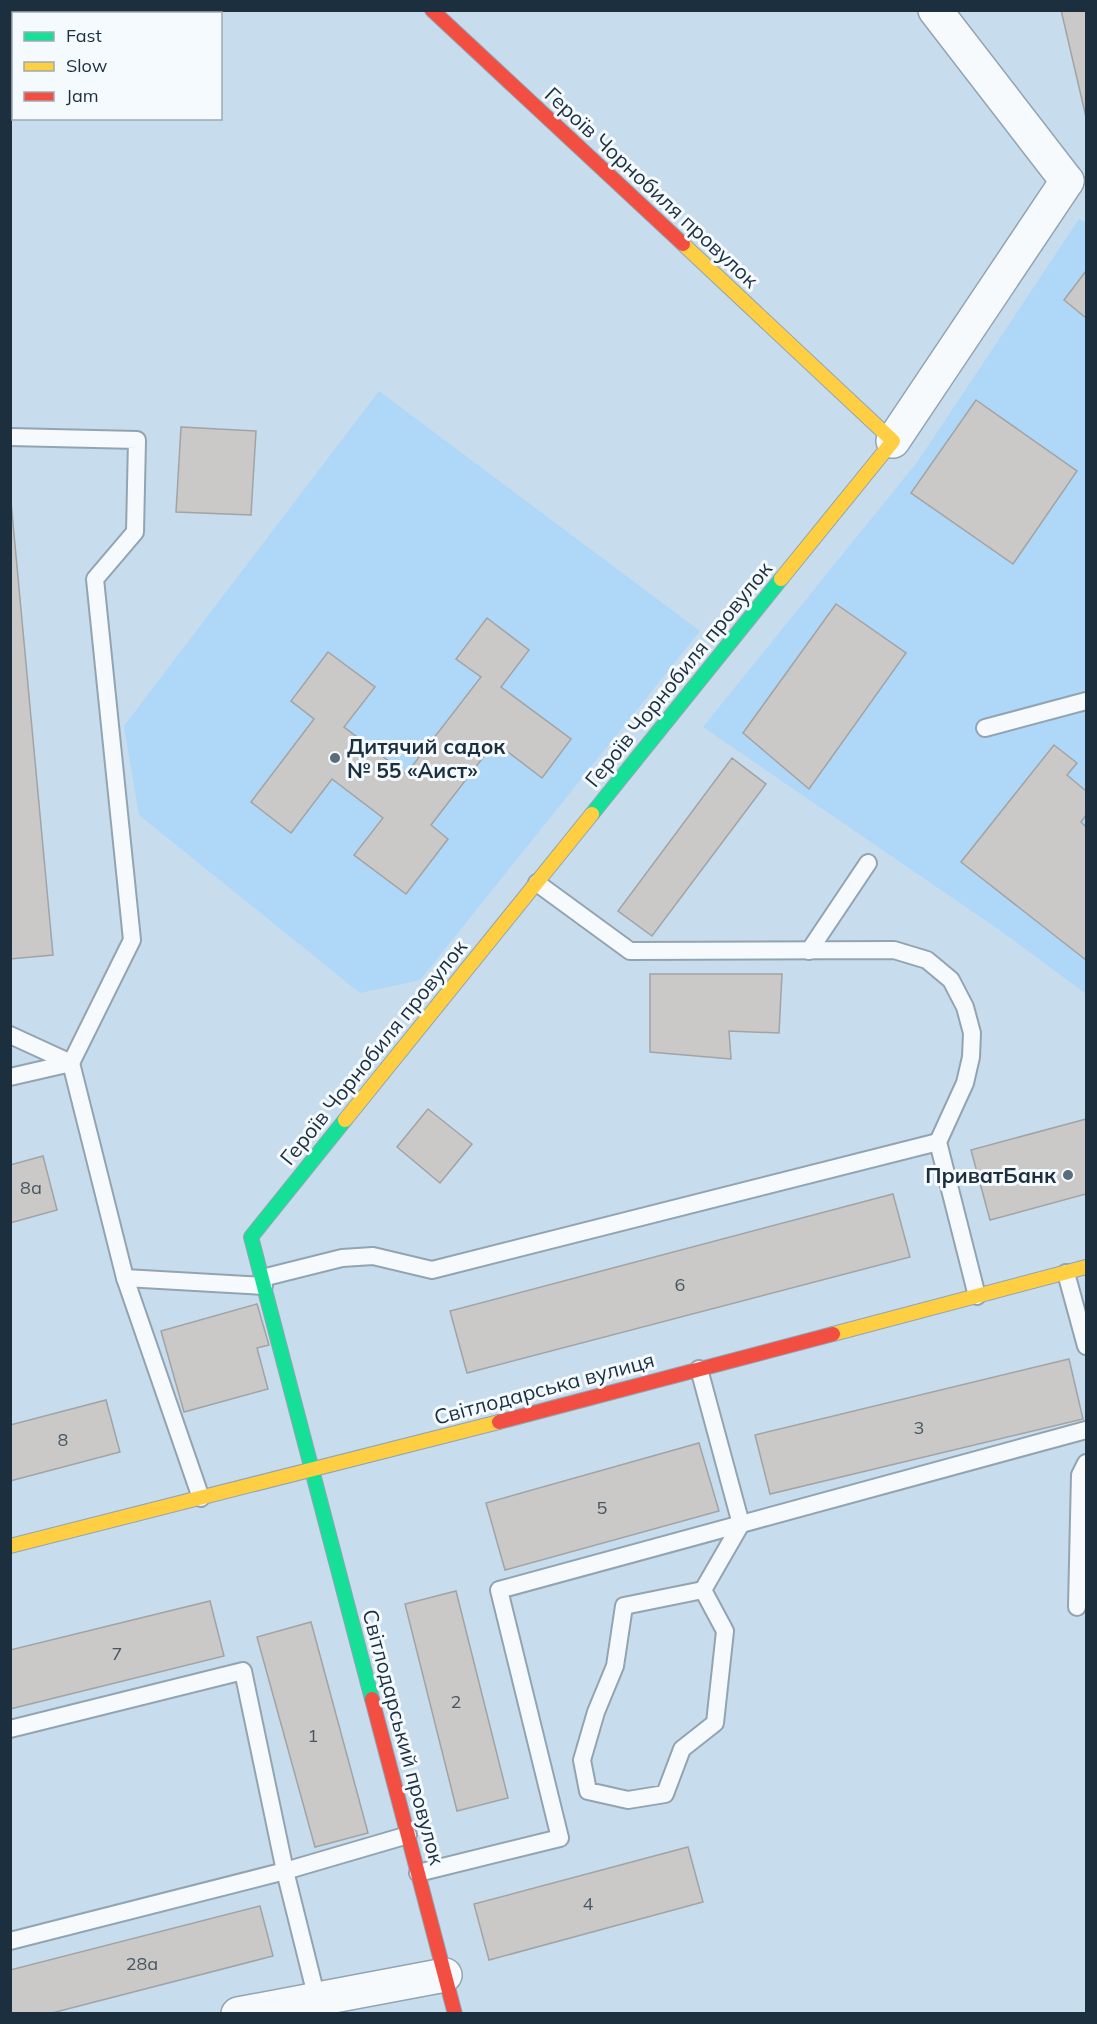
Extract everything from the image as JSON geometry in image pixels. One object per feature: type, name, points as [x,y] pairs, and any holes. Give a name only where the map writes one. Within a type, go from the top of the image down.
[{"type":"street","name":"Героїв Чорнобиля провулок","points":[[312,1470],[251,1237],[893,441],[432,10]]},
{"type":"street","points":[[893,441],[1076,185],[935,10]]},
{"type":"street","name":"Світлодарська вулиця","points":[[10,1546],[312,1470],[1086,1267]]},
{"type":"street","name":"Світлодарський провулок","points":[[312,1470],[455,2013]]},
{"type":"street","points":[[238,2013],[445,1975]]},
{"type":"lane","points":[[10,438],[137,440],[135,532],[95,579],[132,940],[71,1063],[124,1278],[201,1498]]},
{"type":"lane","points":[[985,728],[1086,701]]},
{"type":"lane","points":[[809,951],[868,863]]},
{"type":"lane","points":[[537,884],[630,951],[894,950],[927,960],[951,980],[965,1007],[969,1024],[971,1057],[965,1083],[938,1142],[977,1296]]},
{"type":"lane","points":[[10,1035],[71,1063]]},
{"type":"lane","points":[[10,1077],[71,1063]]},
{"type":"lane","points":[[124,1278],[263,1282],[342,1258],[373,1256],[432,1270],[938,1142]]},
{"type":"lane","points":[[1066,1273],[1086,1346]]},
{"type":"lane","points":[[699,1369],[741,1524],[703,1590],[624,1606],[615,1666],[596,1713],[582,1760],[588,1791],[628,1800],[665,1794],[682,1749],[715,1723],[725,1631],[703,1590]]},
{"type":"lane","points":[[418,1873],[560,1838],[499,1590],[1086,1430]]},
{"type":"lane","points":[[1077,1607],[1080,1474],[1086,1463]]},
{"type":"lane","points":[[10,1729],[243,1671],[285,1871],[317,1999]]},
{"type":"lane","points":[[10,1941],[285,1871],[408,1835]]},
{"type":"shaded area","points":[[1079,219],[1086,222],[1086,994],[1001,931],[703,727],[918,461]]},
{"type":"shaded area","points":[[379,391],[700,631],[420,980],[360,993],[139,815],[124,726]]},
{"type":"building","points":[[1061,10],[1086,10],[1086,117]]},
{"type":"building","points":[[1086,271],[1086,318],[1064,300]]},
{"type":"building","points":[[976,400],[1077,471],[1013,564],[911,493]]},
{"type":"building","points":[[181,427],[256,431],[251,515],[176,512]]},
{"type":"building","points":[[10,491],[53,955],[10,959]]},
{"type":"building","points":[[836,604],[906,653],[809,789],[743,733]]},
{"type":"building","name":"Дитячий садок № 55 «Аист»","points":[[487,618],[529,650],[501,687],[571,739],[542,778],[495,742],[431,825],[448,839],[406,894],[354,855],[383,818],[332,779],[291,833],[251,802],[314,719],[291,701],[328,652],[375,687],[344,727],[406,774],[481,677],[456,659]]},
{"type":"building","points":[[1054,745],[1077,763],[1067,775],[1086,791],[1086,815],[1081,822],[1086,827],[1086,960],[961,862]]},
{"type":"building","points":[[732,758],[766,784],[652,936],[618,911]]},
{"type":"building","points":[[650,974],[782,974],[779,1033],[729,1031],[731,1059],[650,1052]]},
{"type":"building","points":[[428,1109],[472,1144],[440,1183],[397,1147]]},
{"type":"building","points":[[1086,1119],[1086,1194],[990,1220],[971,1150]]},
{"type":"building","points":[[43,1156],[57,1210],[10,1223],[10,1165]]},
{"type":"building","points":[[893,1194],[910,1257],[467,1373],[450,1311]]},
{"type":"building","points":[[257,1304],[269,1345],[257,1348],[268,1389],[184,1412],[161,1331]]},
{"type":"building","points":[[1069,1359],[1083,1419],[770,1494],[755,1435]]},
{"type":"building","points":[[106,1400],[120,1452],[10,1481],[10,1425]]},
{"type":"building","points":[[699,1443],[719,1511],[505,1570],[486,1503]]},
{"type":"building","points":[[456,1591],[508,1798],[457,1811],[405,1604]]},
{"type":"building","points":[[210,1601],[224,1656],[10,1709],[10,1650]]},
{"type":"building","points":[[311,1622],[368,1833],[315,1847],[257,1637]]},
{"type":"building","points":[[688,1847],[703,1902],[489,1960],[474,1904]]},
{"type":"building","points":[[260,1906],[273,1956],[48,2014],[10,2014],[10,1970]]},
{"type":"traffic: fast","points":[[592,814],[781,579]]},
{"type":"traffic: fast","points":[[345,1120],[251,1237],[372,1699]]},
{"type":"traffic: slow","points":[[683,244],[893,441],[781,579]]},
{"type":"traffic: slow","points":[[345,1120],[592,814]]},
{"type":"traffic: slow","points":[[833,1334],[1086,1267]]},
{"type":"traffic: slow","points":[[10,1546],[499,1422]]},
{"type":"traffic: jam","points":[[432,10],[683,244]]},
{"type":"traffic: jam","points":[[499,1422],[833,1334]]},
{"type":"traffic: jam","points":[[372,1699],[455,2014]]},
{"type":"place","name":"Дитячий садок № 55 «Аист»","points":[[335,758]]},
{"type":"place","name":"ПриватБанк","points":[[1068,1175]]}]
